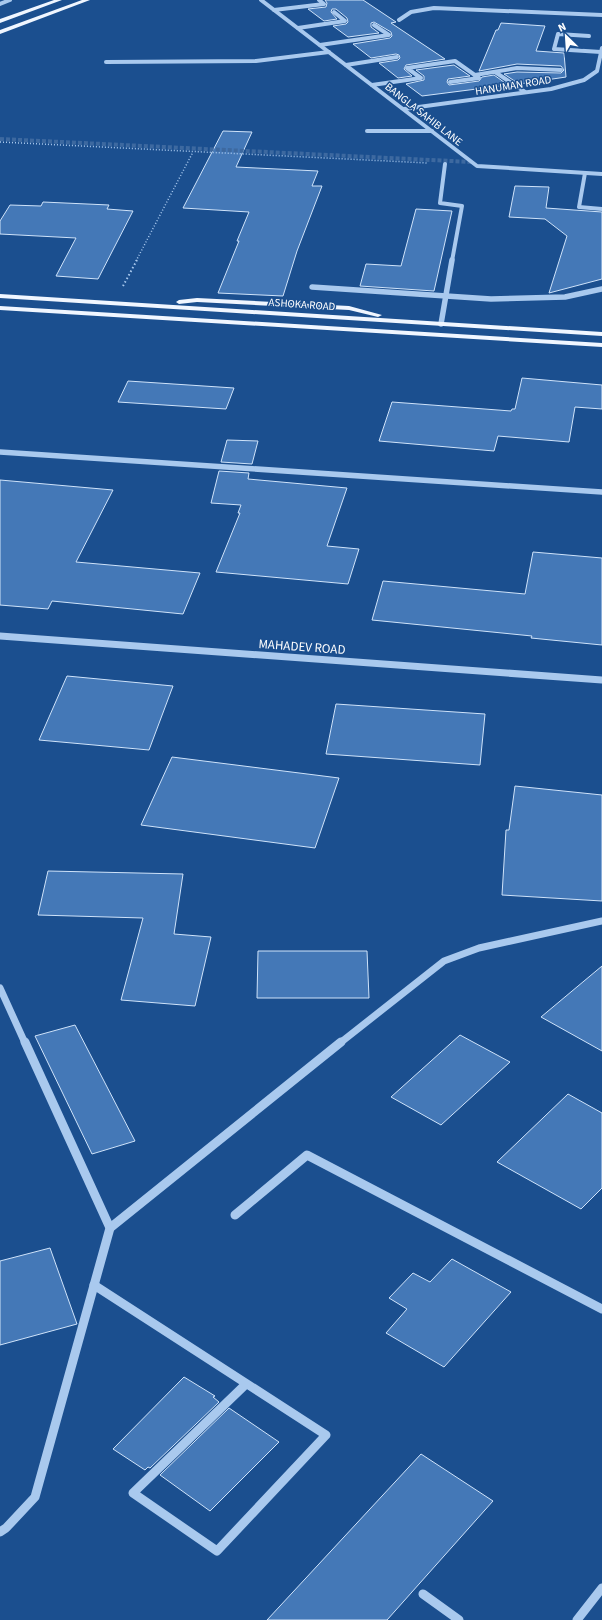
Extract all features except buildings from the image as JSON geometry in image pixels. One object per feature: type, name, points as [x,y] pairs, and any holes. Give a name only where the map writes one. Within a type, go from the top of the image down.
[{"type":"main road","points":[[0,21],[59,0]]},
{"type":"main road","points":[[0,32],[87,0]]},
{"type":"main road","name":"ASHOKA ROAD","points":[[0,296],[602,334]]},
{"type":"main road","name":"ASHOKA ROAD","points":[[0,308],[602,345]]},
{"type":"street","points":[[0,4],[10,0]]},
{"type":"street","name":"BANGLA SAHIB LANE","points":[[261,0],[477,166],[602,174]]},
{"type":"street","points":[[274,10],[324,4],[318,0]]},
{"type":"street","points":[[399,20],[411,12],[434,8],[602,15]]},
{"type":"street","points":[[298,28],[346,21],[334,12]]},
{"type":"street","points":[[320,45],[389,35],[374,25]]},
{"type":"street","points":[[589,36],[558,34],[554,49],[602,50]]},
{"type":"street","name":"HANUMAN ROAD","points":[[404,109],[551,88],[584,80],[597,70],[602,50]]},
{"type":"street","points":[[106,62],[256,61],[329,52]]},
{"type":"street","points":[[346,65],[397,57]]},
{"type":"street","points":[[372,85],[421,78],[407,68],[455,61],[479,78],[450,82]]},
{"type":"street","points":[[475,75],[517,68],[561,70]]},
{"type":"street","points":[[495,72],[525,92]]},
{"type":"street","points":[[367,130],[432,131]]},
{"type":"street","points":[[441,324],[462,206],[440,203],[445,164]]},
{"type":"street","points":[[585,173],[579,208],[602,209]]},
{"type":"street","points":[[312,287],[491,299],[565,297],[602,288]]},
{"type":"street","points":[[0,452],[602,492]]},
{"type":"street","name":"MAHADEV ROAD","points":[[0,636],[602,680]]},
{"type":"street","points":[[0,1532],[6,1528],[35,1497],[110,1228],[417,981],[444,961],[479,948],[602,921]]},
{"type":"street","points":[[0,988],[110,1228]]},
{"type":"street","points":[[235,1215],[307,1155],[602,1310]]},
{"type":"street","points":[[94,1285],[326,1434],[217,1551],[133,1493],[246,1384]]},
{"type":"street","points":[[576,1620],[602,1588]]},
{"type":"street","points":[[423,1594],[459,1620]]},
{"type":"path","points":[[0,142],[445,164]]},
{"type":"path","points":[[113,303],[193,152]]},
{"type":"tunnel","points":[[0,139],[472,162]]}]
